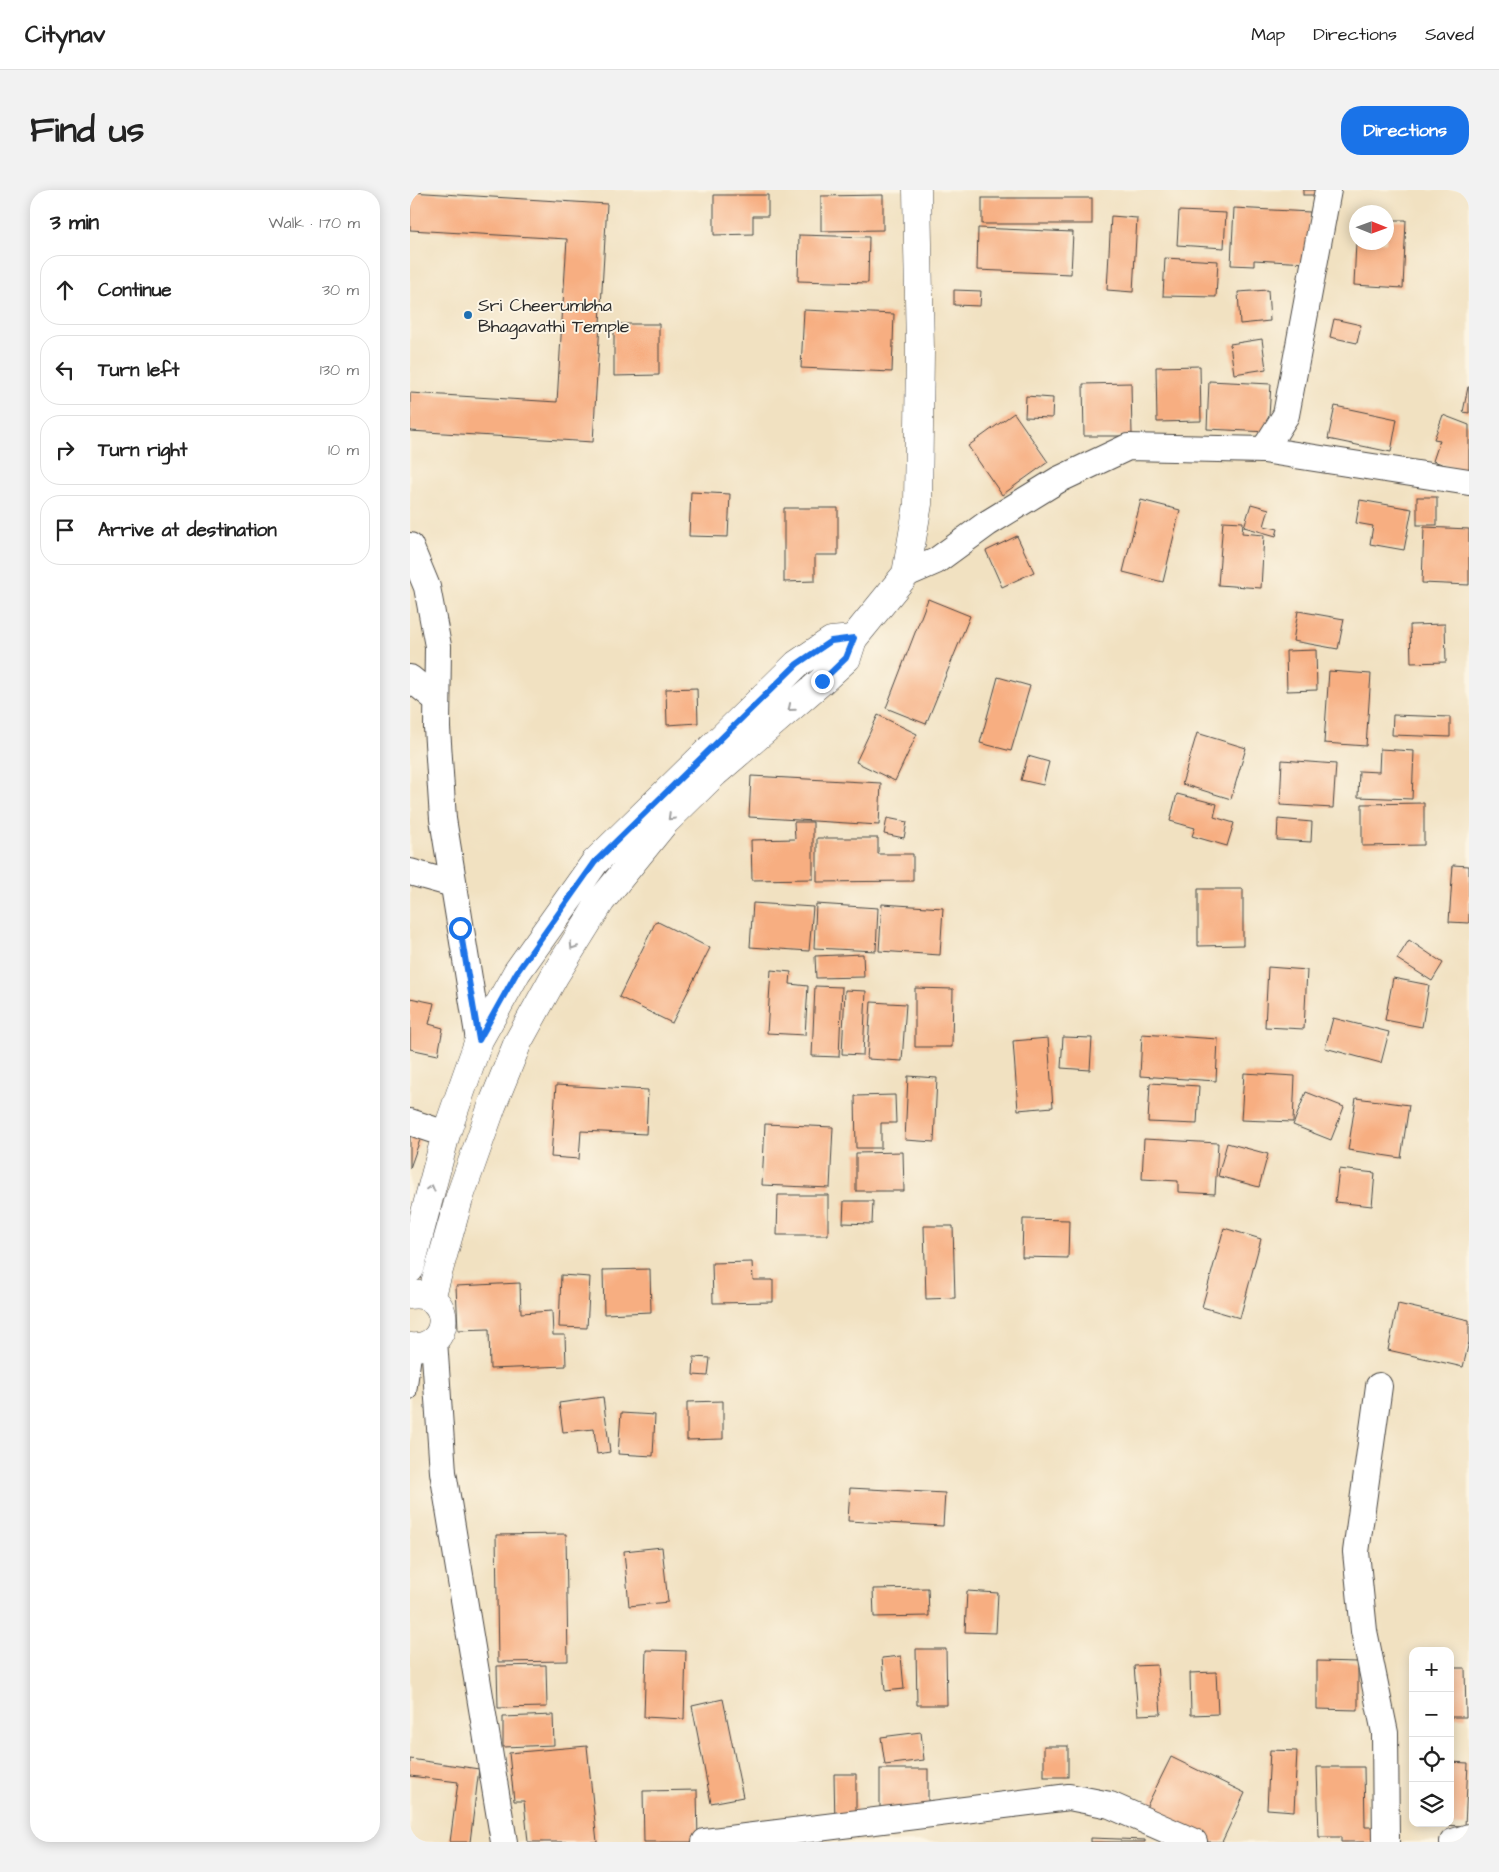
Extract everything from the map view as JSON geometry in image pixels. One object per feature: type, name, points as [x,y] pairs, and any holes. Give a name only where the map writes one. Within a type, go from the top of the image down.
[{"type":"street","points":[[906,574],[918,504],[920,351],[917,190]]},
{"type":"street","points":[[1264,450],[1286,415],[1328,190]]},
{"type":"street","points":[[504,1842],[444,1472],[420,1345],[440,1334],[443,1326],[443,1317],[440,1309],[420,1296],[460,1198],[492,1106],[518,1042],[554,975],[601,901],[665,822],[715,774],[846,658],[854,638],[906,574],[936,561],[988,523],[1058,480],[1128,447],[1264,450],[1469,482]]},
{"type":"street","points":[[410,546],[427,587],[438,646],[437,728],[443,819],[479,1040]]},
{"type":"street","points":[[410,1269],[446,1134],[479,1040],[517,972],[595,862],[797,664],[831,641],[854,638]]},
{"type":"street","points":[[410,678],[437,700]]},
{"type":"street","points":[[410,872],[453,884]]},
{"type":"street","points":[[410,1122],[446,1134]]},
{"type":"street","points":[[1379,1386],[1356,1552],[1364,1631],[1385,1733],[1386,1842]]},
{"type":"street","points":[[705,1842],[1068,1797],[1110,1805],[1194,1842]]},
{"type":"street","points":[[1453,1842],[1469,1837]]},
{"type":"lane","points":[[410,1393],[420,1345]]},
{"type":"building","points":[[1303,190],[1329,190],[1329,195],[1303,195]]},
{"type":"building","points":[[410,192],[607,204],[593,442],[410,431],[410,393],[557,402],[567,239],[410,230]]},
{"type":"building","points":[[714,195],[768,195],[768,216],[753,216],[753,234],[714,235]]},
{"type":"building","points":[[883,195],[883,230],[821,231],[821,196]]},
{"type":"building","points":[[982,198],[1092,198],[1092,224],[982,224]]},
{"type":"building","points":[[1234,208],[1310,212],[1307,263],[1254,260],[1254,266],[1231,265]]},
{"type":"building","points":[[1179,211],[1226,213],[1224,248],[1177,245]]},
{"type":"building","points":[[1111,216],[1137,218],[1133,292],[1107,290]]},
{"type":"building","points":[[1394,220],[1406,220],[1403,288],[1354,285],[1356,250],[1394,250]]},
{"type":"building","points":[[978,228],[1073,232],[1071,274],[977,270]]},
{"type":"building","points":[[799,235],[869,237],[868,283],[798,281]]},
{"type":"building","points":[[1165,258],[1218,261],[1216,297],[1163,296]]},
{"type":"building","points":[[954,290],[981,291],[980,306],[954,305]]},
{"type":"building","points":[[1268,290],[1270,321],[1240,324],[1238,292]]},
{"type":"building","points":[[804,310],[894,314],[892,372],[801,368]]},
{"type":"building","points":[[1334,319],[1361,325],[1357,343],[1330,337]]},
{"type":"building","points":[[614,324],[659,324],[659,375],[614,376]]},
{"type":"building","points":[[1262,339],[1266,369],[1234,374],[1230,344]]},
{"type":"building","points":[[1200,366],[1201,421],[1157,422],[1156,367]]},
{"type":"building","points":[[1209,381],[1271,384],[1268,432],[1207,429]]},
{"type":"building","points":[[1131,383],[1132,436],[1084,436],[1083,384]]},
{"type":"building","points":[[1469,387],[1469,413],[1463,412]]},
{"type":"building","points":[[1026,396],[1053,398],[1052,418],[1025,417]]},
{"type":"building","points":[[1335,406],[1397,419],[1391,452],[1328,439]]},
{"type":"building","points":[[1014,413],[1048,462],[1002,495],[968,446]]},
{"type":"building","points":[[1443,415],[1469,425],[1469,473],[1433,461],[1440,440],[1434,439]]},
{"type":"building","points":[[691,492],[730,494],[728,537],[689,536]]},
{"type":"building","points":[[1417,497],[1437,497],[1437,525],[1417,525]]},
{"type":"building","points":[[1141,500],[1180,510],[1163,582],[1123,572]]},
{"type":"building","points":[[1360,500],[1412,509],[1404,550],[1370,544],[1373,526],[1356,523]]},
{"type":"building","points":[[1251,504],[1269,509],[1264,526],[1278,529],[1276,536],[1244,527]]},
{"type":"building","points":[[784,508],[838,508],[838,555],[815,555],[815,581],[784,582]]},
{"type":"building","points":[[1223,521],[1243,522],[1242,533],[1264,535],[1261,588],[1218,585]]},
{"type":"building","points":[[1424,527],[1469,529],[1469,585],[1422,583]]},
{"type":"building","points":[[1017,536],[1034,572],[1002,587],[986,551]]},
{"type":"building","points":[[928,599],[970,616],[926,724],[886,708]]},
{"type":"building","points":[[1298,611],[1344,619],[1338,649],[1293,641]]},
{"type":"building","points":[[1445,624],[1446,662],[1411,663],[1410,625]]},
{"type":"building","points":[[1316,650],[1317,690],[1287,691],[1286,651]]},
{"type":"building","points":[[1329,671],[1371,674],[1366,746],[1324,743]]},
{"type":"building","points":[[998,677],[1030,686],[1011,751],[980,743]]},
{"type":"building","points":[[697,688],[698,723],[667,725],[666,689]]},
{"type":"building","points":[[878,715],[917,734],[895,781],[856,762]]},
{"type":"building","points":[[1393,715],[1450,717],[1450,737],[1392,735]]},
{"type":"building","points":[[1197,733],[1246,748],[1231,799],[1182,784]]},
{"type":"building","points":[[1380,749],[1414,751],[1412,799],[1358,797],[1359,771],[1379,772]]},
{"type":"building","points":[[1028,756],[1049,762],[1043,785],[1021,780]]},
{"type":"building","points":[[1282,760],[1336,764],[1333,808],[1280,805]]},
{"type":"building","points":[[751,776],[881,783],[879,825],[749,817]]},
{"type":"building","points":[[1177,794],[1217,804],[1214,817],[1234,823],[1227,846],[1192,836],[1195,828],[1170,821]]},
{"type":"building","points":[[1424,803],[1424,845],[1362,846],[1362,804]]},
{"type":"building","points":[[887,818],[907,822],[904,838],[884,834]]},
{"type":"building","points":[[1278,819],[1312,822],[1311,842],[1277,840]]},
{"type":"building","points":[[794,822],[813,822],[813,879],[752,880],[751,840],[795,839]]},
{"type":"building","points":[[817,838],[878,838],[878,854],[913,854],[913,881],[817,882]]},
{"type":"building","points":[[1453,865],[1469,866],[1469,923],[1449,922]]},
{"type":"building","points":[[1198,889],[1243,889],[1243,945],[1198,946]]},
{"type":"building","points":[[753,903],[813,907],[809,951],[750,947]]},
{"type":"building","points":[[816,904],[878,908],[876,951],[814,948]]},
{"type":"building","points":[[882,904],[943,908],[940,955],[879,951]]},
{"type":"building","points":[[656,921],[710,948],[672,1023],[619,997]]},
{"type":"building","points":[[1409,940],[1443,963],[1432,981],[1397,959]]},
{"type":"building","points":[[863,954],[864,977],[816,978],[815,956]]},
{"type":"building","points":[[1268,967],[1307,970],[1304,1029],[1265,1027]]},
{"type":"building","points":[[771,970],[791,972],[790,984],[808,986],[805,1035],[767,1033]]},
{"type":"building","points":[[1393,978],[1429,985],[1422,1027],[1385,1020]]},
{"type":"building","points":[[815,986],[842,987],[839,1057],[812,1056]]},
{"type":"building","points":[[915,988],[953,989],[952,1047],[915,1047]]},
{"type":"building","points":[[845,990],[866,991],[863,1055],[842,1054]]},
{"type":"building","points":[[410,998],[434,1003],[429,1024],[443,1028],[438,1055],[410,1049]]},
{"type":"building","points":[[871,1002],[906,1004],[902,1061],[867,1059]]},
{"type":"building","points":[[1333,1018],[1389,1032],[1381,1063],[1325,1048]]},
{"type":"building","points":[[1142,1034],[1218,1039],[1216,1081],[1140,1076]]},
{"type":"building","points":[[1063,1037],[1092,1038],[1090,1070],[1061,1068]]},
{"type":"building","points":[[1048,1038],[1053,1107],[1018,1110],[1013,1041]]},
{"type":"building","points":[[1244,1073],[1295,1076],[1293,1122],[1241,1120]]},
{"type":"building","points":[[908,1076],[937,1078],[934,1142],[905,1140]]},
{"type":"building","points":[[1150,1083],[1199,1086],[1197,1124],[1148,1122]]},
{"type":"building","points":[[556,1085],[648,1090],[646,1134],[581,1131],[579,1159],[551,1157]]},
{"type":"building","points":[[1306,1092],[1344,1107],[1331,1140],[1293,1125]]},
{"type":"building","points":[[895,1095],[896,1123],[881,1123],[881,1148],[856,1148],[855,1096]]},
{"type":"building","points":[[1356,1098],[1409,1105],[1401,1158],[1348,1150]]},
{"type":"building","points":[[765,1124],[833,1127],[830,1188],[762,1185]]},
{"type":"building","points":[[410,1133],[421,1137],[410,1168]]},
{"type":"building","points":[[1144,1139],[1218,1143],[1215,1194],[1178,1192],[1178,1181],[1142,1179]]},
{"type":"building","points":[[1227,1143],[1268,1154],[1259,1187],[1218,1176]]},
{"type":"building","points":[[903,1152],[904,1191],[856,1191],[856,1153]]},
{"type":"building","points":[[1339,1169],[1375,1173],[1372,1206],[1335,1202]]},
{"type":"building","points":[[778,1195],[828,1195],[828,1235],[777,1235]]},
{"type":"building","points":[[844,1201],[873,1201],[872,1224],[843,1223]]},
{"type":"building","points":[[1023,1219],[1069,1220],[1068,1258],[1022,1257]]},
{"type":"building","points":[[924,1226],[953,1226],[955,1298],[926,1299]]},
{"type":"building","points":[[1224,1228],[1261,1239],[1240,1318],[1202,1307]]},
{"type":"building","points":[[752,1262],[753,1280],[773,1280],[773,1302],[713,1303],[712,1263]]},
{"type":"building","points":[[650,1269],[651,1312],[604,1314],[603,1270]]},
{"type":"building","points":[[561,1275],[590,1277],[587,1328],[559,1327]]},
{"type":"building","points":[[520,1283],[521,1313],[552,1311],[553,1335],[565,1335],[566,1366],[490,1369],[489,1329],[458,1330],[456,1286]]},
{"type":"building","points":[[1398,1304],[1469,1320],[1469,1342],[1463,1367],[1388,1350]]},
{"type":"building","points":[[694,1357],[710,1358],[708,1376],[693,1375]]},
{"type":"building","points":[[603,1397],[610,1452],[597,1454],[594,1429],[563,1432],[559,1403]]},
{"type":"building","points":[[723,1401],[723,1439],[687,1440],[687,1402]]},
{"type":"building","points":[[621,1413],[655,1415],[653,1456],[618,1454]]},
{"type":"building","points":[[850,1488],[945,1493],[943,1526],[848,1521]]},
{"type":"building","points":[[566,1534],[568,1661],[498,1662],[496,1535]]},
{"type":"building","points":[[662,1547],[668,1602],[629,1606],[624,1551]]},
{"type":"building","points":[[928,1588],[929,1616],[874,1617],[873,1589]]},
{"type":"building","points":[[967,1591],[998,1593],[996,1633],[965,1632]]},
{"type":"building","points":[[916,1649],[946,1649],[947,1705],[917,1705]]},
{"type":"building","points":[[646,1650],[686,1651],[684,1719],[644,1717]]},
{"type":"building","points":[[901,1656],[904,1689],[885,1691],[882,1658]]},
{"type":"building","points":[[1317,1661],[1358,1662],[1358,1710],[1317,1709]]},
{"type":"building","points":[[546,1665],[547,1707],[498,1708],[497,1666]]},
{"type":"building","points":[[1157,1665],[1161,1714],[1138,1715],[1134,1666]]},
{"type":"building","points":[[1454,1668],[1465,1668],[1466,1717],[1454,1717]]},
{"type":"building","points":[[1216,1672],[1218,1714],[1191,1715],[1190,1673]]},
{"type":"building","points":[[723,1699],[743,1797],[711,1803],[692,1706]]},
{"type":"building","points":[[553,1715],[554,1745],[503,1747],[503,1717]]},
{"type":"building","points":[[921,1732],[924,1760],[885,1765],[881,1737]]},
{"type":"building","points":[[587,1746],[597,1842],[528,1842],[524,1801],[514,1801],[509,1753]]},
{"type":"building","points":[[1044,1746],[1068,1746],[1068,1777],[1044,1777]]},
{"type":"building","points":[[1270,1750],[1297,1751],[1294,1811],[1267,1809]]},
{"type":"building","points":[[1171,1757],[1245,1793],[1222,1842],[1201,1842],[1143,1814]]},
{"type":"building","points":[[410,1759],[479,1769],[470,1842],[450,1842],[458,1782],[410,1776]]},
{"type":"building","points":[[1454,1762],[1468,1763],[1465,1826],[1454,1826]]},
{"type":"building","points":[[1317,1767],[1364,1767],[1365,1827],[1384,1827],[1384,1842],[1341,1842],[1341,1837],[1319,1837]]},
{"type":"building","points":[[880,1769],[928,1769],[928,1812],[880,1812]]},
{"type":"building","points":[[834,1774],[856,1774],[856,1826],[835,1826]]},
{"type":"building","points":[[697,1790],[698,1842],[644,1842],[643,1791]]},
{"type":"building","points":[[1091,1838],[1145,1840],[1145,1842],[1091,1842]]},
{"type":"place","name":"Sri Cheerumbha Bhagavathi Temple","points":[[468,315]]},
{"type":"route","points":[[460,928],[479,1040],[517,972],[595,862],[797,664],[831,641],[854,638],[846,658],[822,681]]}]
